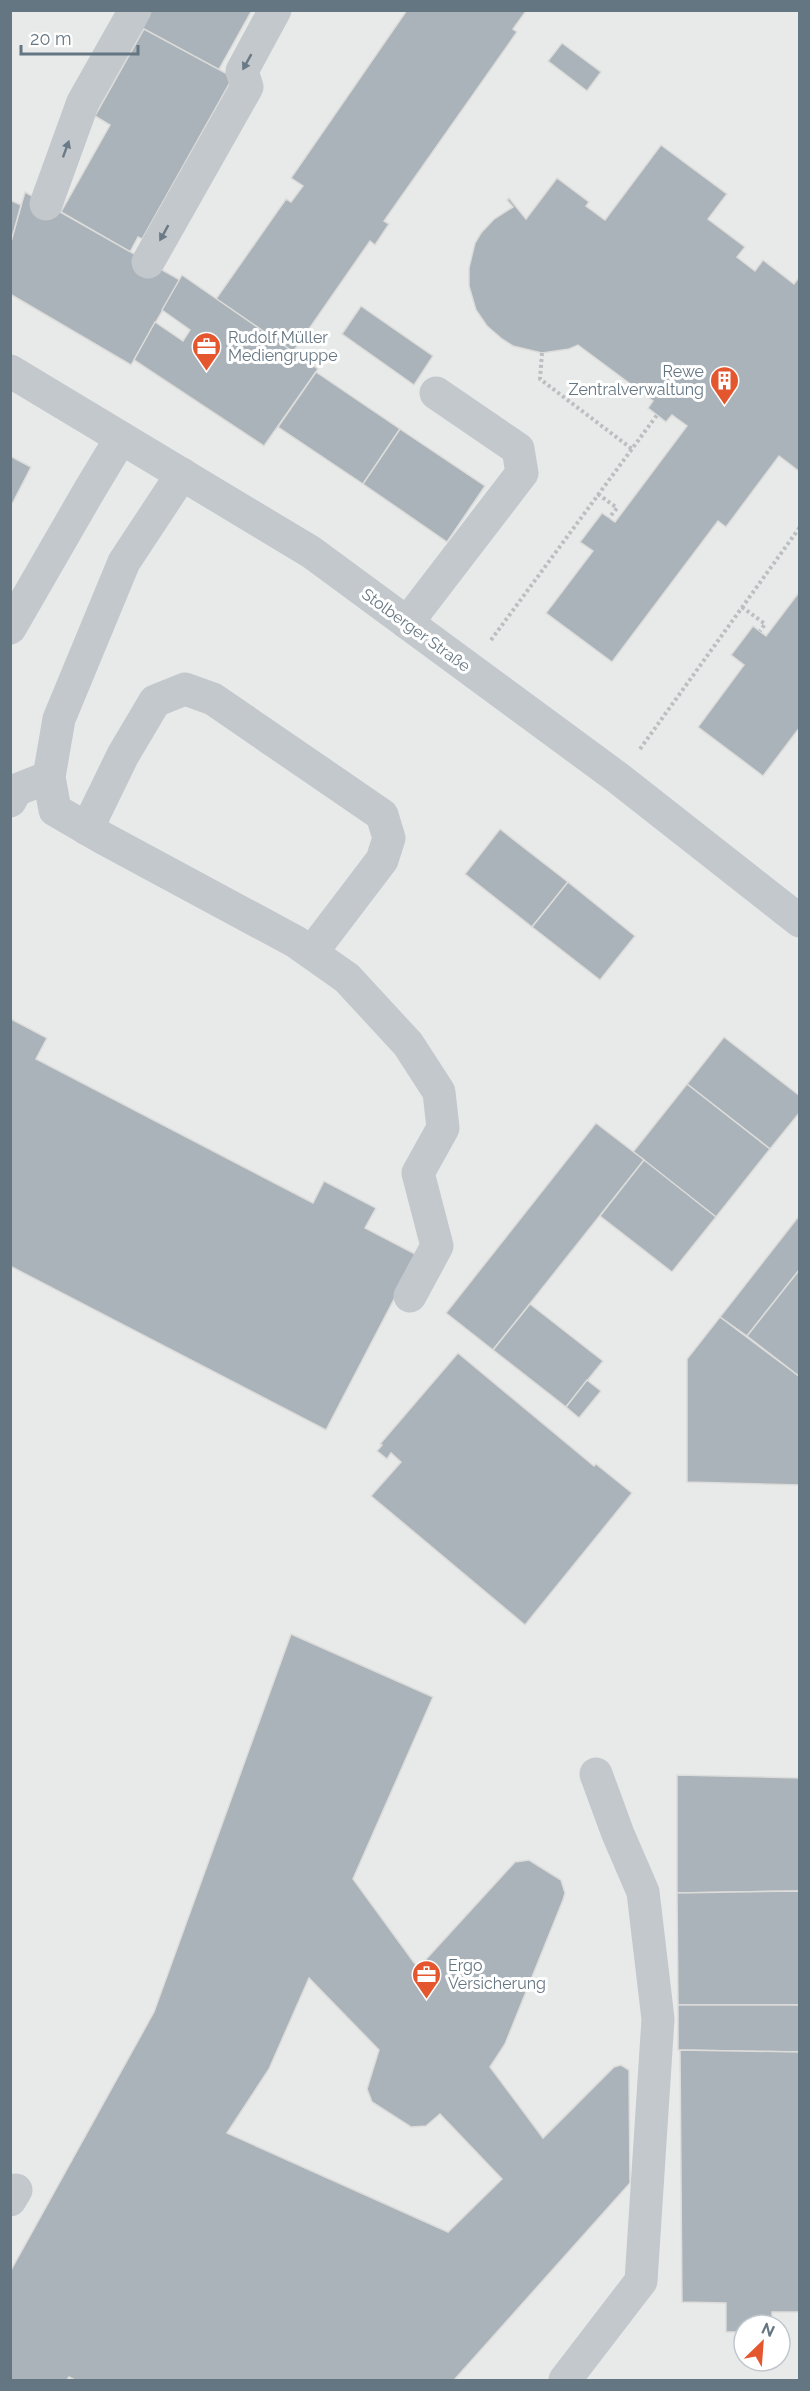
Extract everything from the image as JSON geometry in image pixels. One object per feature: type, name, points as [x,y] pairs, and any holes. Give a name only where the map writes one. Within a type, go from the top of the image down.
[{"type":"street","points":[[46,204],[83,102],[135,10]]},
{"type":"street","points":[[148,262],[247,87],[242,71],[275,10]]},
{"type":"street","name":"Stolberger Straße","points":[[10,371],[311,552],[618,778],[800,921]]},
{"type":"street","points":[[407,623],[522,473],[518,449],[436,393]]},
{"type":"street","points":[[10,628],[88,490],[121,438]]},
{"type":"street","points":[[182,474],[124,562],[59,719],[49,777],[55,810],[312,952],[347,978],[408,1044],[439,1092],[443,1128],[418,1173],[437,1246],[410,1296]]},
{"type":"street","points":[[87,829],[123,755],[155,701],[185,689],[213,699],[382,815],[389,838],[382,860],[312,952]]},
{"type":"street","points":[[12,788],[49,777]]},
{"type":"street","points":[[565,2380],[641,2281],[658,2019],[644,1892],[618,1834],[596,1774]]},
{"type":"path","points":[[542,353],[540,379],[632,449]]},
{"type":"path","points":[[470,670],[657,415]]},
{"type":"path","points":[[598,494],[617,508],[609,518]]},
{"type":"path","points":[[618,778],[800,527]]},
{"type":"path","points":[[742,607],[765,624],[760,632]]},
{"type":"shaded area","points":[[11,11],[799,11],[799,2380],[11,2380]]},
{"type":"building","points":[[151,10],[252,10],[218,71],[141,28]]},
{"type":"building","points":[[407,10],[526,11],[513,29],[517,32],[384,221],[389,224],[375,245],[370,241],[293,352],[216,299],[286,199],[291,202],[303,186],[291,178]]},
{"type":"building","points":[[144,29],[233,77],[142,239],[138,237],[130,252],[61,212],[110,125],[95,116]]},
{"type":"building","points":[[562,43],[601,72],[587,91],[548,61]]},
{"type":"building","name":"Rewe Zentralverwaltung","points":[[661,145],[727,194],[708,219],[745,247],[737,257],[755,271],[763,260],[794,284],[800,276],[800,472],[779,456],[726,527],[718,521],[612,662],[546,613],[593,551],[580,542],[602,513],[615,522],[687,426],[672,415],[666,422],[648,408],[653,401],[578,345],[569,349],[542,353],[513,346],[502,339],[487,326],[476,310],[469,286],[469,268],[475,243],[481,233],[494,219],[513,207],[507,200],[509,198],[526,219],[557,178],[589,202],[586,206],[605,220]]},
{"type":"building","points":[[25,192],[180,280],[131,365],[10,294],[10,245]]},
{"type":"building","points":[[10,200],[21,205],[10,245]]},
{"type":"building","points":[[182,275],[318,369],[264,446],[134,360],[155,322],[183,341],[190,330],[162,310]]},
{"type":"building","points":[[361,306],[433,356],[414,385],[342,334]]},
{"type":"building","points":[[316,372],[400,429],[363,484],[278,427]]},
{"type":"building","points":[[400,429],[485,486],[447,542],[363,484]]},
{"type":"building","points":[[10,456],[31,467],[10,508]]},
{"type":"building","points":[[800,591],[800,727],[763,776],[698,727],[744,665],[731,655],[753,626],[766,636]]},
{"type":"building","points":[[500,829],[568,882],[532,927],[465,874]]},
{"type":"building","points":[[568,882],[635,936],[600,980],[532,927]]},
{"type":"building","points":[[11,1019],[47,1038],[36,1059],[313,1203],[324,1181],[376,1208],[365,1228],[417,1255],[326,1430],[10,1266]]},
{"type":"building","points":[[724,1037],[800,1096],[800,1112],[770,1149],[687,1084]]},
{"type":"building","points":[[687,1084],[770,1149],[716,1217],[633,1152]]},
{"type":"building","points":[[596,1123],[644,1160],[493,1350],[446,1313]]},
{"type":"building","points":[[644,1160],[716,1217],[672,1272],[600,1216]]},
{"type":"building","points":[[799,1216],[800,1269],[747,1336],[720,1317]]},
{"type":"building","points":[[800,1269],[800,1377],[747,1336]]},
{"type":"building","points":[[530,1304],[603,1361],[566,1407],[493,1350]]},
{"type":"building","points":[[720,1317],[800,1377],[800,1485],[687,1482],[687,1359]]},
{"type":"building","points":[[458,1353],[594,1466],[596,1464],[632,1493],[525,1625],[371,1496],[401,1462],[391,1453],[387,1459],[377,1451],[382,1445],[380,1444]]},
{"type":"building","points":[[587,1380],[601,1391],[579,1418],[566,1407]]},
{"type":"building","name":"Ergo Versicherung","points":[[291,1634],[433,1697],[353,1879],[418,1968],[515,1862],[529,1860],[561,1880],[565,1893],[563,1900],[505,2044],[490,2067],[543,2138],[614,2067],[621,2065],[629,2070],[630,2183],[454,2380],[75,2380],[69,2377],[67,2380],[10,2380],[10,2272],[154,2012]],"holes":[[[309,1978],[379,2050],[367,2089],[372,2102],[411,2127],[426,2126],[440,2114],[502,2179],[448,2232],[227,2133],[269,2069]]]},
{"type":"building","points":[[677,1775],[800,1778],[800,1891],[677,1893]]},
{"type":"building","points":[[800,1891],[800,2005],[678,2005],[677,1893]]},
{"type":"building","points":[[678,2005],[800,2005],[800,2052],[678,2050]]},
{"type":"building","points":[[680,2050],[800,2052],[800,2312],[732,2313],[732,2332],[726,2332],[726,2303],[682,2302]]},
{"type":"place","name":"Rudolf Müller Mediengruppe","points":[[207,372]]},
{"type":"place","name":"Rewe Zentralverwaltung","points":[[725,406]]},
{"type":"place","name":"Ergo Versicherung","points":[[427,2000]]}]
